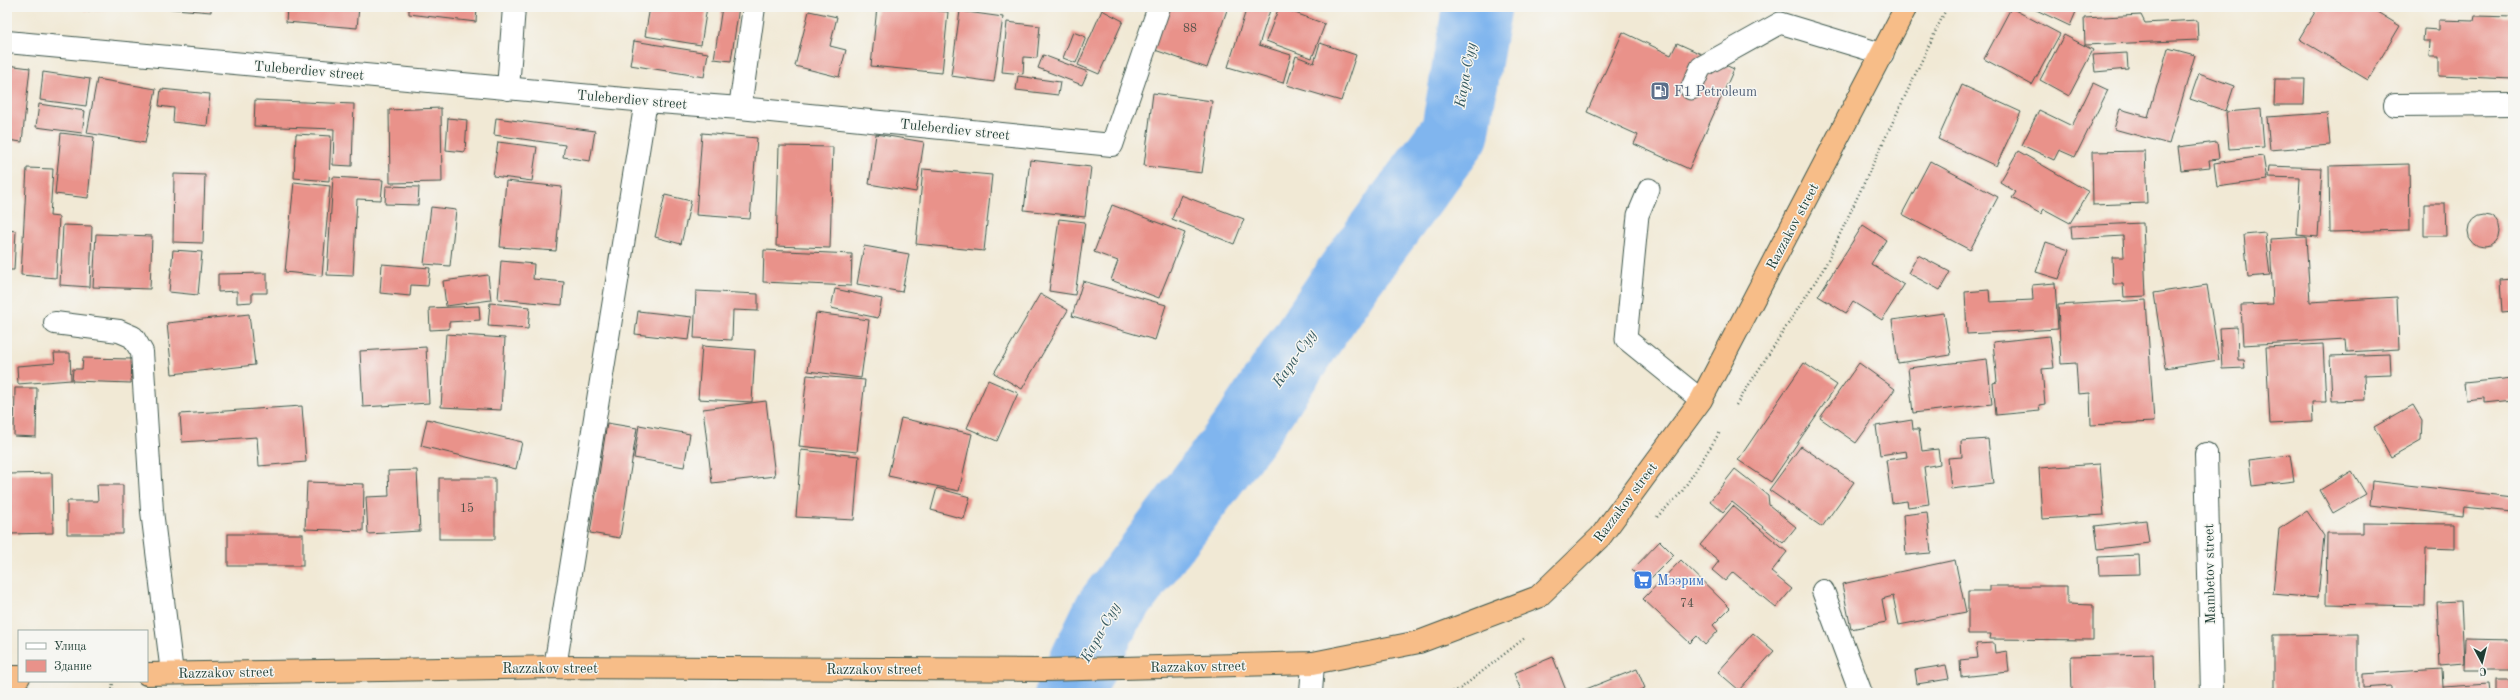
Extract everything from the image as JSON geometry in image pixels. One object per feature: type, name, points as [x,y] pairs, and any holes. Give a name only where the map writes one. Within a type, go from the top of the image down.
[{"type":"highway","name":"Razzakov street","points":[[148,674],[555,667],[1044,670],[1313,663],[1419,642],[1538,597],[1602,536],[1701,400],[1883,54],[1906,7]]},
{"type":"highway","points":[[7,677],[18,677]]},
{"type":"street","points":[[508,89],[514,7]]},
{"type":"street","points":[[740,108],[754,7]]},
{"type":"street","name":"Tuleberdiev street","points":[[7,42],[508,89],[740,108],[1112,145],[1159,7]]},
{"type":"street","points":[[555,667],[646,101]]},
{"type":"street","points":[[2395,104],[2513,104]]},
{"type":"street","points":[[55,323],[119,331],[132,337],[142,352],[152,511],[172,673]]},
{"type":"street","name":"Mambetov street","points":[[2206,454],[2212,693]]},
{"type":"street","points":[[1823,591],[1861,693]]},
{"type":"street","points":[[1311,693],[1313,663]]},
{"type":"lane","points":[[1691,89],[1701,67],[1780,23],[1883,54]]},
{"type":"lane","points":[[1649,189],[1638,215],[1626,339],[1701,400]]},
{"type":"path","points":[[112,682],[112,693]]},
{"type":"building","points":[[84,7],[119,7],[119,8],[85,11]]},
{"type":"building","points":[[151,7],[211,7],[211,12]]},
{"type":"building","points":[[287,7],[359,7],[357,28],[286,22]]},
{"type":"building","points":[[409,7],[477,7],[476,22],[409,14]]},
{"type":"building","points":[[650,7],[707,7],[701,45],[645,36]]},
{"type":"building","points":[[722,7],[739,7],[731,61],[714,59]]},
{"type":"building","points":[[877,7],[931,7],[931,10],[948,12],[942,73],[871,66]]},
{"type":"building","points":[[1167,7],[1228,7],[1207,68],[1152,49]]},
{"type":"building","points":[[1247,7],[1271,7],[1259,45],[1291,55],[1283,83],[1228,67]]},
{"type":"building","points":[[1279,7],[1325,24],[1312,58],[1266,41]]},
{"type":"building","points":[[2030,7],[2078,7],[2070,26]]},
{"type":"building","points":[[2078,7],[2092,7],[2090,12]]},
{"type":"building","points":[[2318,7],[2369,7],[2400,26],[2368,80],[2299,39]]},
{"type":"building","points":[[2455,7],[2468,7],[2468,8],[2455,10]]},
{"type":"building","points":[[2011,8],[2060,34],[2032,85],[1984,59]]},
{"type":"building","points":[[1102,10],[1123,21],[1099,74],[1078,65]]},
{"type":"building","points":[[809,11],[837,17],[830,46],[846,50],[839,77],[795,66]]},
{"type":"building","points":[[960,11],[1003,17],[994,82],[951,76]]},
{"type":"building","points":[[2141,15],[2145,23],[2197,20],[2198,40],[2085,45],[2084,18]]},
{"type":"building","points":[[2475,16],[2513,17],[2513,79],[2439,76],[2439,57],[2429,57],[2430,41],[2423,41],[2424,29],[2439,30],[2439,20],[2474,21]]},
{"type":"building","points":[[1007,22],[1040,26],[1037,58],[1024,57],[1023,74],[1002,72]]},
{"type":"building","points":[[1073,32],[1086,37],[1076,63],[1063,58]]},
{"type":"building","name":"F1 Petroleum","points":[[1623,32],[1671,55],[1677,43],[1734,69],[1689,169],[1634,144],[1638,135],[1587,112]]},
{"type":"building","points":[[2064,35],[2093,50],[2069,96],[2040,80]]},
{"type":"building","points":[[634,41],[708,53],[704,77],[630,65]]},
{"type":"building","points":[[1320,43],[1356,55],[1341,101],[1287,85],[1296,56],[1314,63]]},
{"type":"building","points":[[2168,48],[2195,55],[2169,144],[2114,129],[2120,109],[2148,117]]},
{"type":"building","points":[[2127,53],[2128,69],[2095,72],[2093,55]]},
{"type":"building","points":[[1043,55],[1088,72],[1082,85],[1038,68]]},
{"type":"building","points":[[7,65],[30,68],[22,142],[7,140]]},
{"type":"building","points":[[43,72],[90,79],[86,106],[40,100]]},
{"type":"building","points":[[2199,73],[2234,86],[2226,111],[2190,99]]},
{"type":"building","points":[[1018,76],[1060,82],[1058,95],[1016,90]]},
{"type":"building","points":[[97,79],[156,89],[145,143],[87,133]]},
{"type":"building","points":[[2275,79],[2305,79],[2304,105],[2274,105]]},
{"type":"building","points":[[2093,83],[2108,90],[2075,157],[2059,150],[2054,160],[2022,145],[2039,110],[2072,126]]},
{"type":"building","points":[[1962,85],[2021,112],[1996,166],[1938,139]]},
{"type":"building","points":[[161,89],[210,94],[207,126],[173,122],[174,108],[159,106]]},
{"type":"building","points":[[1153,93],[1212,101],[1202,173],[1144,166]]},
{"type":"building","points":[[255,100],[354,104],[352,166],[333,165],[334,129],[254,126]]},
{"type":"building","points":[[39,104],[85,111],[82,133],[36,127]]},
{"type":"building","points":[[441,108],[442,182],[390,183],[389,110]]},
{"type":"building","points":[[2261,109],[2264,147],[2229,149],[2226,112]]},
{"type":"building","points":[[2327,113],[2330,145],[2270,150],[2267,117]]},
{"type":"building","points":[[448,118],[467,120],[465,152],[446,150]]},
{"type":"building","points":[[496,118],[595,131],[590,161],[563,157],[565,145],[494,135]]},
{"type":"building","points":[[61,133],[94,137],[88,198],[55,194]]},
{"type":"building","points":[[702,133],[757,138],[750,219],[696,215]]},
{"type":"building","points":[[296,134],[331,136],[329,181],[294,178]]},
{"type":"building","points":[[876,134],[924,142],[916,192],[869,184]]},
{"type":"building","points":[[498,142],[537,147],[532,181],[493,176]]},
{"type":"building","points":[[2217,142],[2219,159],[2209,160],[2210,167],[2181,170],[2178,147]]},
{"type":"building","points":[[779,146],[833,147],[830,248],[776,246]]},
{"type":"building","points":[[2018,151],[2089,192],[2070,223],[2044,209],[2041,214],[2012,198],[2016,192],[2000,182]]},
{"type":"building","points":[[2145,151],[2147,203],[2093,205],[2092,152]]},
{"type":"building","points":[[2263,156],[2267,180],[2217,187],[2214,163]]},
{"type":"building","points":[[1030,160],[1091,167],[1085,217],[1024,210]]},
{"type":"building","points":[[1930,161],[1998,197],[1970,250],[1902,214]]},
{"type":"building","points":[[2409,164],[2410,230],[2330,232],[2329,166]]},
{"type":"building","points":[[2269,166],[2322,168],[2318,237],[2297,235],[2300,178],[2268,177]]},
{"type":"building","points":[[27,168],[53,169],[50,216],[59,217],[56,278],[21,275]]},
{"type":"building","points":[[923,169],[992,175],[984,251],[916,244]]},
{"type":"building","points":[[174,174],[205,175],[203,243],[173,242]]},
{"type":"building","points":[[333,177],[383,180],[381,200],[357,199],[353,276],[327,275]]},
{"type":"building","points":[[506,181],[562,187],[556,251],[500,247]]},
{"type":"building","points":[[294,182],[330,186],[322,276],[285,272]]},
{"type":"building","points":[[386,186],[419,187],[418,205],[385,204]]},
{"type":"building","points":[[665,195],[691,201],[681,244],[655,237]]},
{"type":"building","points":[[1181,195],[1244,219],[1234,244],[1172,219]]},
{"type":"building","points":[[2424,204],[2445,204],[2446,236],[2424,236]]},
{"type":"building","points":[[1112,205],[1185,233],[1159,298],[1111,280],[1118,261],[1094,252]]},
{"type":"building","points":[[431,207],[456,210],[450,266],[424,264]]},
{"type":"building","points":[[2484,215],[2490,216],[2497,222],[2500,231],[2499,237],[2493,244],[2484,247],[2478,246],[2471,240],[2468,231],[2469,225],[2475,218]]},
{"type":"building","points":[[1059,219],[1085,222],[1075,295],[1049,291]]},
{"type":"building","points":[[2143,223],[2146,296],[2124,297],[2123,284],[2113,284],[2112,257],[2124,257],[2123,236],[2072,239],[2071,226]]},
{"type":"building","points":[[63,225],[92,226],[90,287],[60,285]]},
{"type":"building","points":[[1863,225],[1886,240],[1871,264],[1904,285],[1882,320],[1853,302],[1846,313],[1818,296]]},
{"type":"building","points":[[7,230],[16,231],[14,270],[7,270]]},
{"type":"building","points":[[2265,233],[2270,275],[2248,277],[2244,235]]},
{"type":"building","points":[[96,234],[152,236],[150,289],[93,287]]},
{"type":"building","points":[[2306,237],[2310,302],[2397,297],[2399,349],[2347,352],[2346,339],[2243,345],[2241,305],[2273,304],[2270,239]]},
{"type":"building","points":[[2046,242],[2069,250],[2059,279],[2036,272]]},
{"type":"building","points":[[864,246],[909,254],[902,292],[857,284]]},
{"type":"building","points":[[173,250],[202,252],[198,295],[169,292]]},
{"type":"building","points":[[764,250],[852,254],[851,286],[763,282]]},
{"type":"building","points":[[1918,255],[1950,272],[1940,290],[1908,273]]},
{"type":"building","points":[[501,261],[534,264],[533,279],[564,282],[562,305],[498,299]]},
{"type":"building","points":[[382,264],[430,268],[428,286],[411,285],[410,296],[380,293]]},
{"type":"building","points":[[267,273],[267,293],[252,293],[252,302],[237,303],[237,291],[218,292],[218,274]]},
{"type":"building","points":[[488,275],[491,300],[446,306],[443,281]]},
{"type":"building","points":[[2513,279],[2513,312],[2502,313],[2500,280]]},
{"type":"building","points":[[1083,281],[1166,305],[1155,340],[1072,316]]},
{"type":"building","points":[[2055,283],[2058,329],[1967,334],[1965,292],[1989,290],[1990,302],[2033,300],[2032,285]]},
{"type":"building","points":[[2207,285],[2219,360],[2165,368],[2154,293]]},
{"type":"building","points":[[835,289],[882,299],[878,318],[831,308]]},
{"type":"building","points":[[696,291],[758,294],[758,311],[733,310],[732,340],[694,338]]},
{"type":"building","points":[[1040,294],[1068,310],[1022,389],[994,373]]},
{"type":"building","points":[[2146,300],[2154,422],[2091,425],[2090,393],[2078,394],[2076,363],[2061,364],[2058,305]]},
{"type":"building","points":[[490,303],[530,307],[528,329],[488,326]]},
{"type":"building","points":[[479,306],[480,320],[449,322],[449,329],[430,330],[429,308]]},
{"type":"building","points":[[638,311],[692,317],[689,340],[635,334]]},
{"type":"building","points":[[816,313],[869,320],[861,378],[808,371]]},
{"type":"building","points":[[1944,313],[1951,355],[1898,363],[1892,320]]},
{"type":"building","points":[[249,314],[255,365],[172,374],[167,323]]},
{"type":"building","points":[[2237,327],[2238,360],[2244,360],[2245,368],[2222,369],[2220,328]]},
{"type":"building","points":[[446,334],[505,338],[501,410],[441,407]]},
{"type":"building","points":[[2050,336],[2054,368],[2042,369],[2045,404],[2039,405],[2040,411],[1996,415],[1993,383],[1997,382],[1993,342]]},
{"type":"building","points":[[2323,344],[2326,402],[2312,402],[2313,422],[2270,424],[2266,347]]},
{"type":"building","points":[[702,346],[755,350],[752,402],[698,399]]},
{"type":"building","points":[[426,347],[429,403],[363,407],[360,351]]},
{"type":"building","points":[[54,353],[70,353],[71,380],[18,384],[17,366],[55,363]]},
{"type":"building","points":[[2390,354],[2391,374],[2364,375],[2365,400],[2332,401],[2330,356]]},
{"type":"building","points":[[83,358],[132,359],[131,383],[72,381],[73,369],[82,369]]},
{"type":"building","points":[[1987,359],[1992,404],[1913,413],[1908,368]]},
{"type":"building","points":[[1804,363],[1837,385],[1771,482],[1738,460]]},
{"type":"building","points":[[1859,363],[1895,389],[1856,443],[1820,418]]},
{"type":"building","points":[[807,375],[865,380],[857,452],[799,446]]},
{"type":"building","points":[[2513,378],[2513,400],[2484,403],[2484,398],[2466,400],[2464,383]]},
{"type":"building","points":[[988,380],[1018,393],[997,441],[967,428]]},
{"type":"building","points":[[7,386],[11,386],[12,426],[7,426]]},
{"type":"building","points":[[15,388],[37,388],[36,437],[14,436]]},
{"type":"building","points":[[766,401],[775,476],[712,483],[703,409]]},
{"type":"building","points":[[2413,405],[2422,420],[2421,440],[2391,457],[2374,427]]},
{"type":"building","points":[[302,406],[306,462],[259,466],[257,437],[182,442],[180,414]]},
{"type":"building","points":[[901,418],[972,434],[959,491],[888,476]]},
{"type":"building","points":[[427,419],[522,442],[516,469],[421,446]]},
{"type":"building","points":[[1912,420],[1913,429],[1919,429],[1922,451],[1938,449],[1940,464],[1924,467],[1929,504],[1908,507],[1907,501],[1892,503],[1886,460],[1907,457],[1906,451],[1880,455],[1876,426]]},
{"type":"building","points":[[607,423],[637,428],[620,538],[590,533]]},
{"type":"building","points":[[639,425],[690,434],[684,467],[634,458]]},
{"type":"building","points":[[1988,439],[1993,484],[1951,489],[1948,458],[1962,457],[1961,441]]},
{"type":"building","points":[[1801,446],[1854,482],[1822,527],[1769,490]]},
{"type":"building","points":[[801,450],[859,456],[854,520],[796,517]]},
{"type":"building","points":[[2290,455],[2294,481],[2252,486],[2249,460]]},
{"type":"building","points":[[2100,464],[2104,515],[2042,519],[2039,468]]},
{"type":"building","points":[[1735,469],[1768,495],[1769,505],[1796,527],[1783,543],[1732,502],[1723,512],[1710,501]]},
{"type":"building","points":[[417,470],[420,531],[368,534],[366,497],[389,496],[388,471]]},
{"type":"building","points":[[2352,471],[2366,494],[2333,513],[2320,490]]},
{"type":"building","points":[[52,473],[53,533],[10,534],[9,474]]},
{"type":"building","points":[[439,478],[495,478],[495,539],[439,539]]},
{"type":"building","points":[[2372,481],[2513,497],[2513,512],[2464,507],[2463,516],[2370,505]]},
{"type":"building","points":[[307,482],[364,484],[363,531],[305,529]]},
{"type":"building","points":[[97,485],[123,485],[123,534],[67,534],[67,501],[98,501]]},
{"type":"building","points":[[937,488],[970,497],[964,519],[931,510]]},
{"type":"building","points":[[1733,506],[1787,552],[1771,572],[1792,589],[1776,608],[1733,572],[1725,581],[1712,570],[1719,561],[1700,545]]},
{"type":"building","points":[[2307,511],[2324,536],[2318,598],[2273,594],[2279,529]]},
{"type":"building","points":[[1927,512],[1931,553],[1906,555],[1903,515]]},
{"type":"building","points":[[2146,520],[2149,543],[2098,549],[2095,526]]},
{"type":"building","points":[[2363,523],[2455,524],[2455,549],[2426,548],[2425,606],[2326,604],[2327,533],[2363,533]]},
{"type":"building","points":[[228,534],[303,534],[303,566],[228,566]]},
{"type":"building","points":[[1660,541],[1674,555],[1645,584],[1632,570]]},
{"type":"building","points":[[2139,555],[2140,574],[2099,575],[2098,557]]},
{"type":"building","points":[[1681,560],[1730,608],[1713,625],[1718,631],[1705,645],[1697,636],[1690,643],[1643,599]]},
{"type":"building","points":[[1955,560],[1966,612],[1899,625],[1893,596],[1882,599],[1886,622],[1851,629],[1842,584]]},
{"type":"building","points":[[1990,586],[2067,586],[2067,604],[2093,605],[2093,640],[1990,639],[1991,634],[1968,634],[1968,591],[1990,591]]},
{"type":"building","points":[[2461,601],[2464,664],[2440,666],[2437,602]]},
{"type":"building","points":[[1753,633],[1774,651],[1739,690],[1718,672]]},
{"type":"building","points":[[2358,634],[2358,693],[2274,693],[2274,635]]},
{"type":"building","points":[[2465,639],[2513,640],[2513,670],[2464,670]]},
{"type":"building","points":[[1994,643],[1995,653],[2007,651],[2009,672],[1961,677],[1960,660],[1978,658],[1976,644]]},
{"type":"building","points":[[2153,654],[2154,693],[2072,693],[2071,656]]},
{"type":"building","points":[[1553,657],[1567,693],[1541,693],[1540,690],[1534,693],[1522,693],[1514,673]]},
{"type":"building","points":[[1946,665],[1949,679],[1917,684],[1915,670]]},
{"type":"building","points":[[1637,669],[1645,688],[1631,693],[1576,693]]},
{"type":"building","points":[[2442,669],[2443,687],[2489,684],[2490,693],[2391,693],[2391,686],[2363,688],[2363,674]]},
{"type":"building","points":[[2496,680],[2513,680],[2513,693],[2496,693]]},
{"type":"waterway","name":"Кара-Суу","points":[[1069,693],[1108,612],[1244,432],[1350,275],[1455,133],[1477,7]]},
{"type":"place","name":"F1 Petroleum","points":[[1660,91]]},
{"type":"place","name":"Мээрим","points":[[1643,580]]}]
